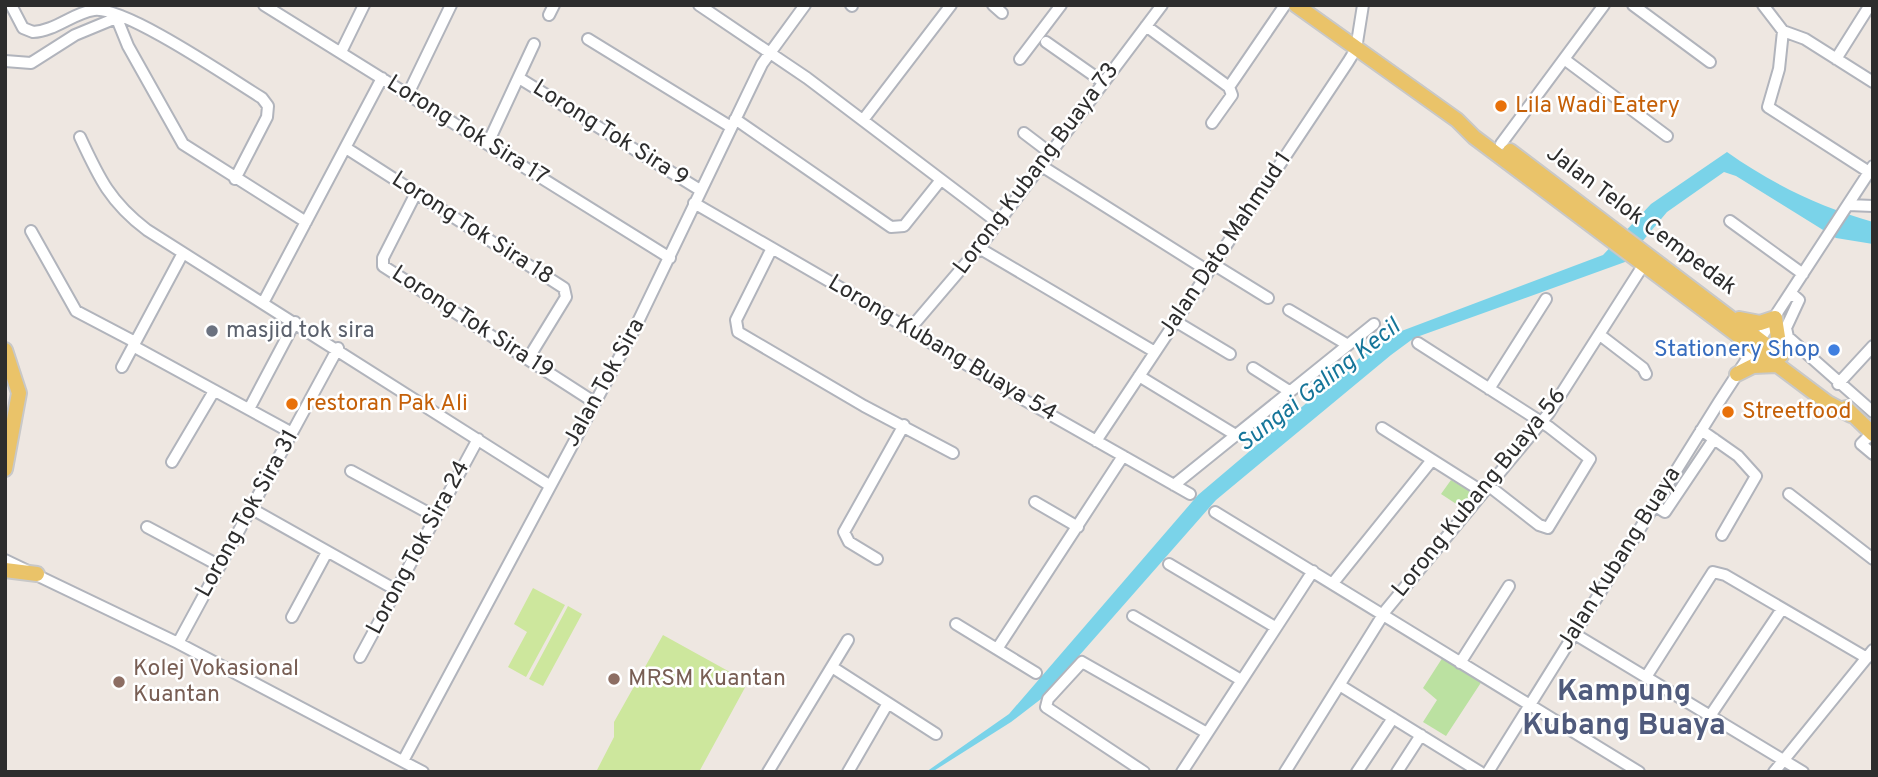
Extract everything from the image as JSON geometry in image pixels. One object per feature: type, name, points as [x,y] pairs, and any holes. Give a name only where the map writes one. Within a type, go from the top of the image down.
[{"type":"main road","name":"Jalan Telok Cempedak","points":[[1296,5],[1457,120],[1501,144],[1640,256],[1758,344]]},
{"type":"main road","name":"Jalan Telok Cempedak","points":[[1457,120],[1474,137],[1615,235]]},
{"type":"main road","name":"Jalan Telok Cempedak","points":[[1640,256],[1728,315],[1758,344]]},
{"type":"main road","points":[[1728,315],[1755,323],[1775,318],[1779,360]]},
{"type":"main road","points":[[1758,344],[1838,410],[1851,415],[1872,433]]},
{"type":"main road","points":[[5,350],[19,393],[5,469]]},
{"type":"main road","points":[[1737,374],[1753,366],[1779,360]]},
{"type":"main road","points":[[5,570],[37,574]]},
{"type":"street","points":[[11,5],[23,28],[33,32],[97,10],[117,16],[172,43],[267,102],[267,117],[235,178]]},
{"type":"street","name":"Lorong Tok Sira 17","points":[[264,5],[276,9],[670,258]]},
{"type":"street","points":[[341,52],[363,5]]},
{"type":"street","points":[[408,94],[451,5]]},
{"type":"street","points":[[699,5],[863,120],[997,222]]},
{"type":"street","points":[[717,17],[726,5]]},
{"type":"street","name":"Jalan Tok Sira","points":[[403,761],[670,258],[694,203],[769,52],[805,5]]},
{"type":"street","points":[[863,120],[951,5]]},
{"type":"street","points":[[993,5],[1002,13]]},
{"type":"street","points":[[1020,60],[1061,5]]},
{"type":"street","name":"Lorong Kubang Buaya 73","points":[[909,330],[979,247],[1162,5]]},
{"type":"street","points":[[1229,87],[1285,5]]},
{"type":"street","points":[[1356,49],[1363,5]]},
{"type":"street","points":[[1501,144],[1604,5]]},
{"type":"street","points":[[1633,5],[1710,62]]},
{"type":"street","points":[[1762,5],[1783,32],[1805,39],[1873,82]]},
{"type":"street","points":[[1836,58],[1870,5]]},
{"type":"street","points":[[5,61],[31,63],[75,35],[117,16]]},
{"type":"street","points":[[117,16],[179,139],[193,153],[306,222]]},
{"type":"street","points":[[1146,26],[1229,87],[1233,93],[1212,123]]},
{"type":"street","points":[[1783,32],[1779,69],[1768,107],[1871,169],[1803,274],[1786,328],[1788,338],[1873,412]]},
{"type":"street","points":[[588,39],[733,123],[891,228],[904,226],[940,181]]},
{"type":"street","points":[[1046,42],[1103,82]]},
{"type":"street","points":[[488,144],[534,44]]},
{"type":"street","name":"Jalan Dato Mahmud 1","points":[[1096,440],[1356,49]]},
{"type":"street","points":[[1564,59],[1667,136]]},
{"type":"street","points":[[263,303],[382,78]]},
{"type":"street","name":"Lorong Tok Sira 9","points":[[519,78],[701,190]]},
{"type":"street","points":[[1024,133],[1049,152]]},
{"type":"street","points":[[80,137],[107,193],[127,215],[549,485]]},
{"type":"street","name":"Lorong Tok Sira 18","points":[[346,148],[564,288],[566,297],[528,359]]},
{"type":"street","points":[[1040,165],[1210,268],[1268,298]]},
{"type":"street","name":"Lorong Tok Sira 19","points":[[416,193],[383,258],[383,266],[594,402]]},
{"type":"street","name":"Lorong Kubang Buaya 54","points":[[694,203],[1190,494]]},
{"type":"street","points":[[1846,209],[1873,206]]},
{"type":"street","points":[[1730,220],[1803,274]]},
{"type":"street","points":[[31,231],[76,311],[292,433]]},
{"type":"street","points":[[979,247],[1155,352]]},
{"type":"street","points":[[772,248],[736,320],[738,332],[864,406],[953,453]]},
{"type":"street","points":[[122,367],[183,253]]},
{"type":"street","name":"Lorong Kubang Buaya 56","points":[[1285,772],[1384,616],[1542,423],[1600,335],[1640,256]]},
{"type":"street","name":"Jalan Kubang Buaya","points":[[1488,772],[1737,374],[1775,318],[1795,296]]},
{"type":"street","points":[[1489,389],[1546,299]]},
{"type":"street","points":[[1289,310],[1348,345]]},
{"type":"street","points":[[1175,321],[1230,354]]},
{"type":"street","points":[[249,409],[295,322]]},
{"type":"street","points":[[1174,485],[1234,434],[1374,324]]},
{"type":"street","points":[[1600,335],[1643,368],[1646,374]]},
{"type":"street","points":[[1382,428],[1432,460],[1486,489],[1539,525],[1550,525],[1590,458],[1542,423],[1418,343]]},
{"type":"street","points":[[1838,384],[1873,345]]},
{"type":"street","name":"Lorong Tok Sira 31","points":[[178,643],[338,348]]},
{"type":"street","points":[[1253,368],[1289,391]]},
{"type":"street","points":[[1139,376],[1234,434]]},
{"type":"street","points":[[172,462],[214,390]]},
{"type":"street","points":[[877,559],[849,542],[844,532],[904,425]]},
{"type":"street","points":[[1701,430],[1738,456],[1756,476],[1722,534]]},
{"type":"street","points":[[1872,433],[1861,444],[1873,454]]},
{"type":"street","name":"Lorong Tok Sira 24","points":[[360,657],[478,439]]},
{"type":"street","points":[[1654,505],[1665,512],[1714,439]]},
{"type":"street","points":[[997,649],[1123,456]]},
{"type":"street","points":[[1333,583],[1432,460]]},
{"type":"street","points":[[351,471],[436,517]]},
{"type":"street","points":[[1789,494],[1873,559]]},
{"type":"street","points":[[1035,502],[1078,527]]},
{"type":"street","points":[[252,509],[396,590]]},
{"type":"street","points":[[1215,512],[1639,772]]},
{"type":"street","points":[[148,527],[220,566]]},
{"type":"street","points":[[292,618],[327,552]]},
{"type":"street","points":[[5,560],[178,643],[423,772]]},
{"type":"street","points":[[1169,564],[1275,627]]},
{"type":"street","points":[[1182,772],[1313,571]]},
{"type":"street","points":[[1646,677],[1713,572],[1725,575],[1870,654],[1774,772]]},
{"type":"street","points":[[1460,663],[1509,586]]},
{"type":"street","points":[[1710,716],[1782,608]]},
{"type":"street","points":[[1133,615],[1241,680]]},
{"type":"street","points":[[956,624],[1036,673]]},
{"type":"street","points":[[1573,633],[1803,772]]},
{"type":"street","points":[[768,772],[848,640]]},
{"type":"street","points":[[1144,772],[1046,707],[1048,699],[1082,662],[1207,733]]},
{"type":"street","points":[[832,667],[936,734]]},
{"type":"street","points":[[1341,686],[1480,772]]},
{"type":"street","points":[[848,772],[888,703]]},
{"type":"street","points":[[1357,772],[1393,718]]},
{"type":"street","points":[[1397,772],[1421,735]]},
{"type":"green space","points":[[1451,480],[1475,494],[1464,509],[1441,494]]},
{"type":"green space","points":[[533,588],[565,605],[526,677],[508,667],[527,632],[514,624]]},
{"type":"green space","points":[[568,606],[582,614],[543,686],[529,679]]},
{"type":"green space","points":[[663,635],[748,682],[699,772],[596,772],[614,737],[614,722]]},
{"type":"green space","points":[[1443,657],[1482,681],[1446,736],[1423,722],[1437,700],[1423,688]]},
{"type":"water","points":[[1727,152],[1797,193],[1873,222],[1873,244],[1836,238],[1736,176],[1724,172],[1667,212],[1625,262],[1414,338],[1216,500],[1041,699],[1011,722],[932,772],[926,772],[1009,714],[1198,495],[1383,338],[1603,255],[1651,204]]},
{"type":"place","name":"Lila Wadi Eatery","points":[[1501,106]]},
{"type":"place","name":"masjid tok sira","points":[[212,331]]},
{"type":"place","name":"Stationery Shop","points":[[1834,350]]},
{"type":"place","name":"restoran Pak Ali","points":[[292,404]]},
{"type":"place","name":"Streetfood","points":[[1728,412]]},
{"type":"place","name":"MRSM Kuantan","points":[[614,679]]},
{"type":"place","name":"Kolej Vokasional Kuantan","points":[[119,682]]},
{"type":"district","name":"Kampung Kubang Buaya","points":[[1624,709]]},
{"type":"water label","name":"Sungai Galing Kecil","points":[[1319,386]]}]
